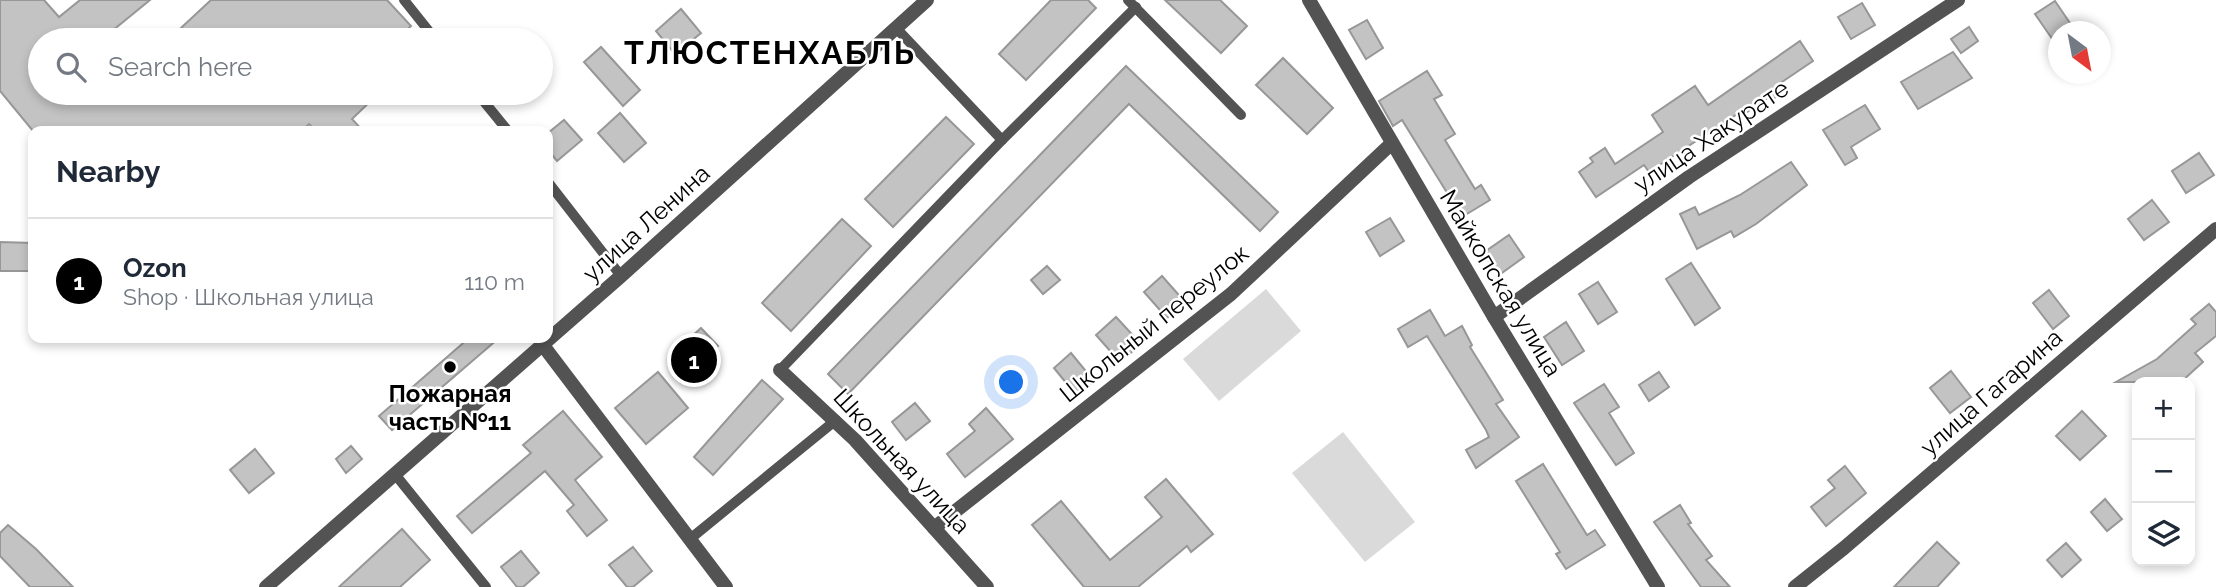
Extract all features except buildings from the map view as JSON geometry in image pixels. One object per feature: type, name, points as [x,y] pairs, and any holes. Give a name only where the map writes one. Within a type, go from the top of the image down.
[{"type":"street","name":"улица Ленина","points":[[553,335],[927,0]]},
{"type":"street","name":"Майкопская улица","points":[[1309,0],[1494,317],[1658,587]]},
{"type":"street","name":"улица Хакурате","points":[[1494,317],[1689,177],[1958,0]]},
{"type":"street","name":"Школьный переулок","points":[[934,528],[1231,294],[1392,143]]},
{"type":"street","name":"улица Гагарина","points":[[1795,587],[2216,229]]},
{"type":"street","name":"улица Ленина","points":[[266,587],[542,344]]},
{"type":"street","points":[[542,344],[726,587]]},
{"type":"street","name":"Школьная улица","points":[[780,370],[836,420],[987,587]]},
{"type":"lane","points":[[404,0],[426,28]]},
{"type":"lane","points":[[780,370],[1132,4],[1241,115]]},
{"type":"lane","points":[[897,29],[1002,140]]},
{"type":"lane","points":[[487,105],[504,126]]},
{"type":"lane","points":[[553,188],[621,276]]},
{"type":"lane","points":[[690,539],[836,420]]},
{"type":"lane","points":[[394,473],[486,587]]},
{"type":"shaded area","points":[[1266,289],[1301,331],[1219,401],[1183,359]]},
{"type":"shaded area","points":[[1343,432],[1415,522],[1365,562],[1292,473]]},
{"type":"place","name":"Ozon","points":[[694,360]]},
{"type":"place","name":"Пожарная часть №11","points":[[450,367]]},
{"type":"district","name":"ТЛЮСТЕНХАБЛЬ","points":[[770,52]]}]
